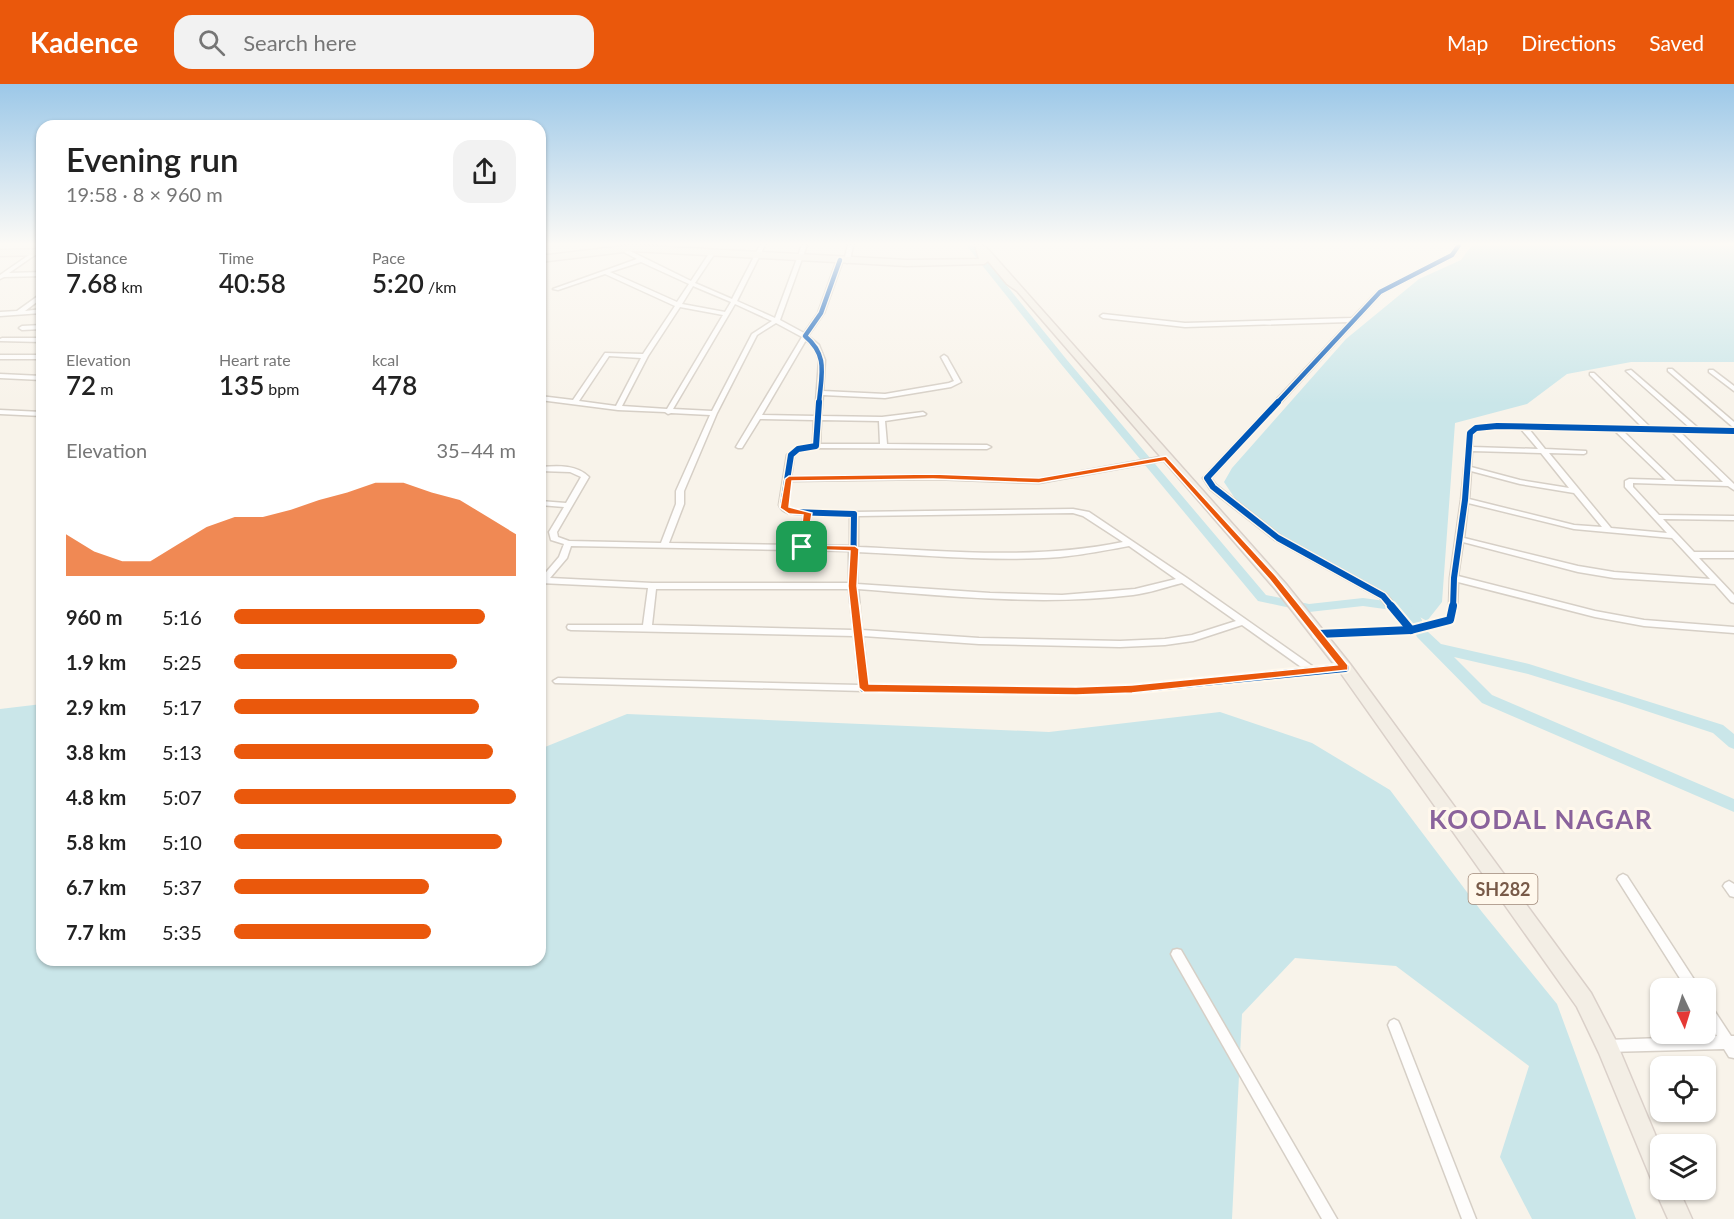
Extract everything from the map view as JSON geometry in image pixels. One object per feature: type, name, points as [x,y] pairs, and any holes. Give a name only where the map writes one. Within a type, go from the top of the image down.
[{"type":"main road","name":"SH282","points":[[1026,298],[1281,587],[1345,668],[1584,1000],[1607,1046],[1650,1149]]},
{"type":"main road","points":[[1671,1200],[1680,1219]]},
{"type":"street","points":[[662,298],[678,305],[724,313]]},
{"type":"street","points":[[618,408],[645,356],[683,298]]},
{"type":"street","points":[[727,298],[777,320],[805,336],[817,346],[822,360],[816,446]]},
{"type":"street","points":[[668,412],[724,313],[736,298]]},
{"type":"street","points":[[664,546],[680,504],[680,491],[714,413],[755,334],[777,320],[786,298]]},
{"type":"street","points":[[740,447],[821,313],[828,298]]},
{"type":"street","points":[[1374,298],[1207,478],[1213,487],[1278,538],[1383,596],[1411,630]]},
{"type":"street","points":[[18,312],[36,299]]},
{"type":"street","points":[[0,314],[36,311]]},
{"type":"street","points":[[1103,316],[1185,325],[1354,320]]},
{"type":"street","points":[[22,328],[36,327]]},
{"type":"street","points":[[2,340],[36,340]]},
{"type":"street","points":[[574,403],[607,354],[645,356]]},
{"type":"street","points":[[0,357],[36,357]]},
{"type":"street","points":[[819,393],[885,396],[951,385],[958,382],[944,357]]},
{"type":"street","points":[[1670,370],[1734,428]]},
{"type":"street","points":[[1629,371],[1696,430]]},
{"type":"street","points":[[1711,371],[1734,389]]},
{"type":"street","points":[[1592,374],[1649,430]]},
{"type":"street","points":[[0,376],[36,378]]},
{"type":"street","points":[[546,399],[618,408],[714,413]]},
{"type":"street","points":[[0,412],[36,414]]},
{"type":"street","points":[[758,417],[882,418],[923,414]]},
{"type":"street","points":[[882,418],[884,446]]},
{"type":"street","points":[[1314,629],[1411,630],[1424,629],[1450,620],[1465,500],[1470,433],[1476,428],[1497,426],[1618,430],[1734,428]]},
{"type":"street","points":[[1522,426],[1609,530]]},
{"type":"street","points":[[1618,430],[1674,483]]},
{"type":"street","points":[[1674,430],[1732,486]]},
{"type":"street","points":[[987,447],[816,446],[794,452],[784,508],[792,512],[854,514],[1073,511],[1086,514],[1311,669]]},
{"type":"street","points":[[1469,449],[1584,452]]},
{"type":"street","points":[[789,479],[940,477],[1039,481],[1165,458]]},
{"type":"street","points":[[1467,468],[1520,482],[1576,491]]},
{"type":"street","points":[[546,470],[582,473],[585,477],[567,505],[554,532],[554,538],[568,543],[802,547],[989,554],[1074,554],[1130,543]]},
{"type":"street","points":[[1732,486],[1635,481],[1628,483],[1734,600]]},
{"type":"street","points":[[1465,500],[1574,527],[1674,536]]},
{"type":"street","points":[[546,503],[567,505]]},
{"type":"street","points":[[802,547],[808,513]]},
{"type":"street","points":[[854,514],[853,586],[856,633],[864,688]]},
{"type":"street","points":[[1657,517],[1734,518]]},
{"type":"street","points":[[1460,539],[1578,569],[1614,575],[1718,582]]},
{"type":"street","points":[[546,576],[563,558],[568,543]]},
{"type":"street","points":[[1694,555],[1734,555]]},
{"type":"street","points":[[1454,578],[1595,614],[1644,623],[1734,630]]},
{"type":"street","points":[[546,580],[652,586],[853,586],[990,596],[1062,598],[1126,593],[1184,580]]},
{"type":"street","points":[[647,628],[652,586]]},
{"type":"street","points":[[570,627],[856,633],[979,641],[1120,644],[1193,638],[1241,622]]},
{"type":"street","points":[[558,681],[1076,691],[1132,689],[1311,669],[1345,668]]},
{"type":"street","points":[[1623,879],[1687,978]]},
{"type":"street","points":[[1177,954],[1330,1219]]},
{"type":"street","points":[[1716,1023],[1732,1046]]},
{"type":"street","points":[[1394,1025],[1469,1219]]},
{"type":"street","points":[[1607,1046],[1732,1046]]},
{"type":"water","points":[[1396,298],[1734,298],[1734,362],[1631,362],[1567,374],[1527,404],[1455,423],[1442,602],[1427,621],[1284,543],[1242,509],[1224,482],[1232,468],[1346,339]]},
{"type":"water","points":[[36,705],[36,966],[546,966],[546,747],[627,714],[1049,732],[1220,712],[1312,743],[1390,790],[1482,912],[1557,1004],[1636,1219],[1532,1219],[1500,1157],[1529,1066],[1396,966],[1295,958],[1242,1014],[1232,1219],[0,1219],[0,709]]},
{"type":"waterway","points":[[1013,298],[1262,598],[1309,608],[1363,602],[1403,607],[1414,617],[1422,634],[1438,648]]},
{"type":"waterway","points":[[1438,648],[1529,669],[1624,698],[1718,729],[1734,743]]},
{"type":"waterway","points":[[1438,648],[1487,699],[1734,806]]},
{"type":"cycle path","points":[[826,298],[821,313],[805,336],[817,346],[822,360],[816,446],[798,449],[791,455],[783,505],[792,512],[854,514],[853,586],[864,688],[1076,691],[1132,689],[1345,668]]},
{"type":"cycle path","points":[[1374,298],[1207,478],[1213,487],[1278,538],[1383,596],[1411,630]]},
{"type":"cycle path","points":[[1318,634],[1411,630],[1450,620],[1465,500],[1470,433],[1476,428],[1497,426],[1734,431]]},
{"type":"district","name":"KOODAL NAGAR","points":[[1541,819]]},
{"type":"route","points":[[1166,458],[1273,578],[1345,668],[1311,669],[1132,689],[1076,691],[864,688],[856,633],[853,586],[855,549],[802,547],[808,513],[792,512],[784,508],[789,479],[948,477],[1039,481],[1166,458]]}]
